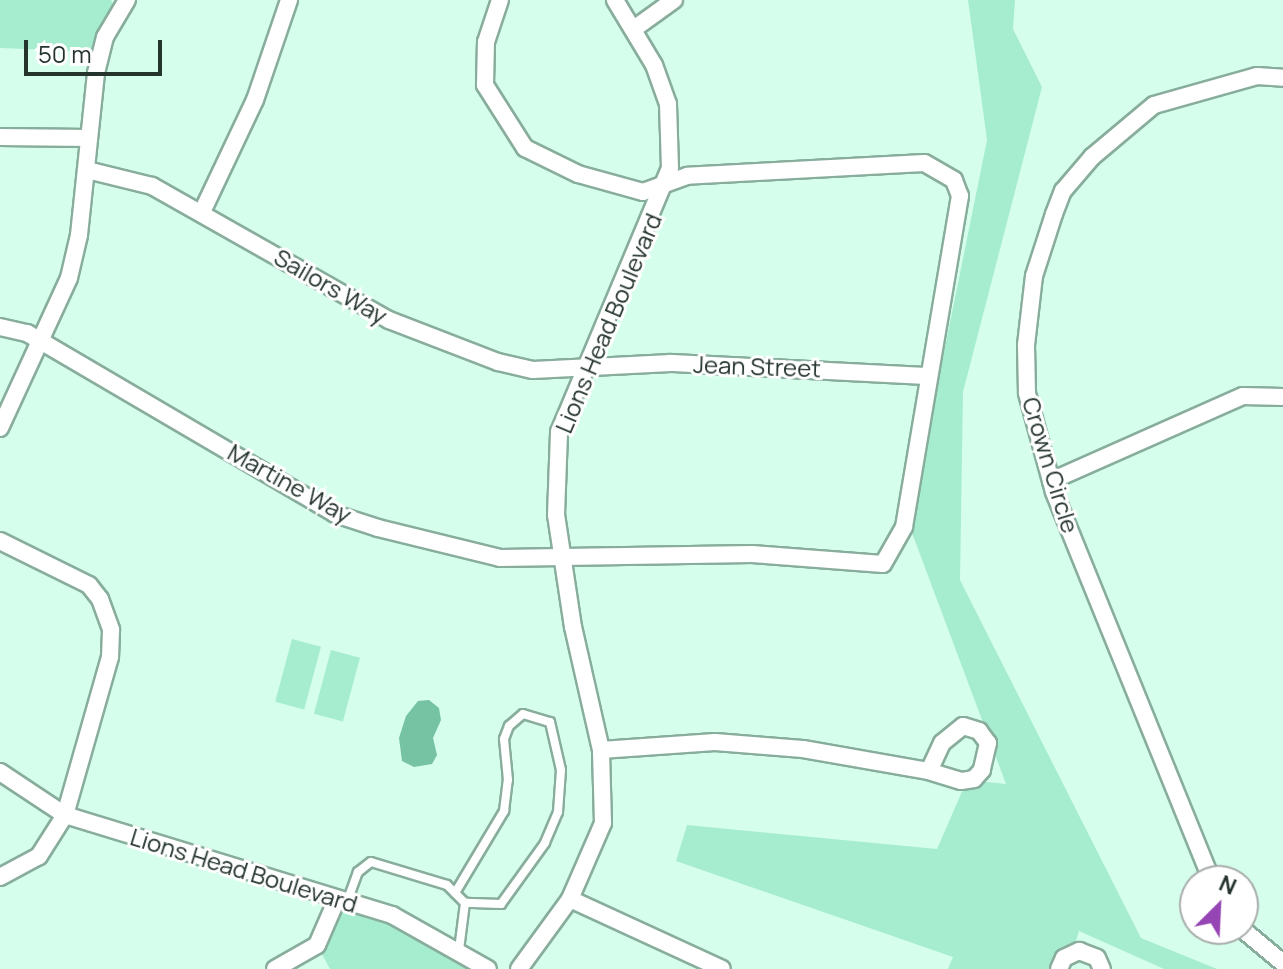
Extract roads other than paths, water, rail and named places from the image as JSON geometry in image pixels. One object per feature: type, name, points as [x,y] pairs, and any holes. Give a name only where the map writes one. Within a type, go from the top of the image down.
[{"type":"street","points":[[0,428],[69,278],[105,37],[127,0]]},
{"type":"street","points":[[202,212],[255,100],[289,0]]},
{"type":"street","points":[[500,0],[486,42],[485,85],[525,148],[578,174],[643,192],[687,176],[924,163],[954,180],[960,196],[928,376]]},
{"type":"street","name":"Lions Head Boulevard","points":[[519,969],[570,899],[603,823],[601,750],[562,557],[554,475],[559,432],[666,184],[672,131],[668,104],[635,28],[615,0]]},
{"type":"street","points":[[635,28],[674,0]]},
{"type":"street","name":"Crown Circle","points":[[1206,865],[1051,481],[1027,393],[1026,345],[1034,276],[1063,191],[1117,131],[1154,105],[1257,76],[1283,78]]},
{"type":"street","points":[[0,137],[89,138]]},
{"type":"street","name":"Sailors Way","points":[[87,170],[152,186],[389,320],[498,362],[533,370],[585,369]]},
{"type":"street","name":"Martine Way","points":[[0,327],[40,341],[335,514],[500,558],[752,554],[883,564],[904,527],[928,376]]},
{"type":"street","name":"Jean Street","points":[[585,369],[671,363],[928,376]]},
{"type":"street","points":[[1051,481],[1243,396],[1283,397]]},
{"type":"street","points":[[0,541],[89,585],[100,599],[111,630],[110,657],[65,815],[39,856],[0,877]]},
{"type":"street","points":[[601,750],[715,742],[803,749],[929,771]]},
{"type":"street","name":"Lions Head Boulevard","points":[[0,772],[65,815],[392,915],[488,969]]},
{"type":"street","points":[[570,899],[722,969]]},
{"type":"street","points":[[275,969],[317,945],[342,901]]},
{"type":"street","points":[[1259,943],[1283,963]]},
{"type":"street","points":[[1059,969],[1064,958],[1079,951],[1097,958],[1102,969]]},
{"type":"lane","points":[[342,901],[358,872],[371,862],[447,885],[455,893],[465,903],[501,904],[545,843],[558,812],[561,770],[550,722],[523,714],[509,726],[504,739],[508,780],[504,811],[455,893]]},
{"type":"lane","points":[[459,950],[465,903]]}]
